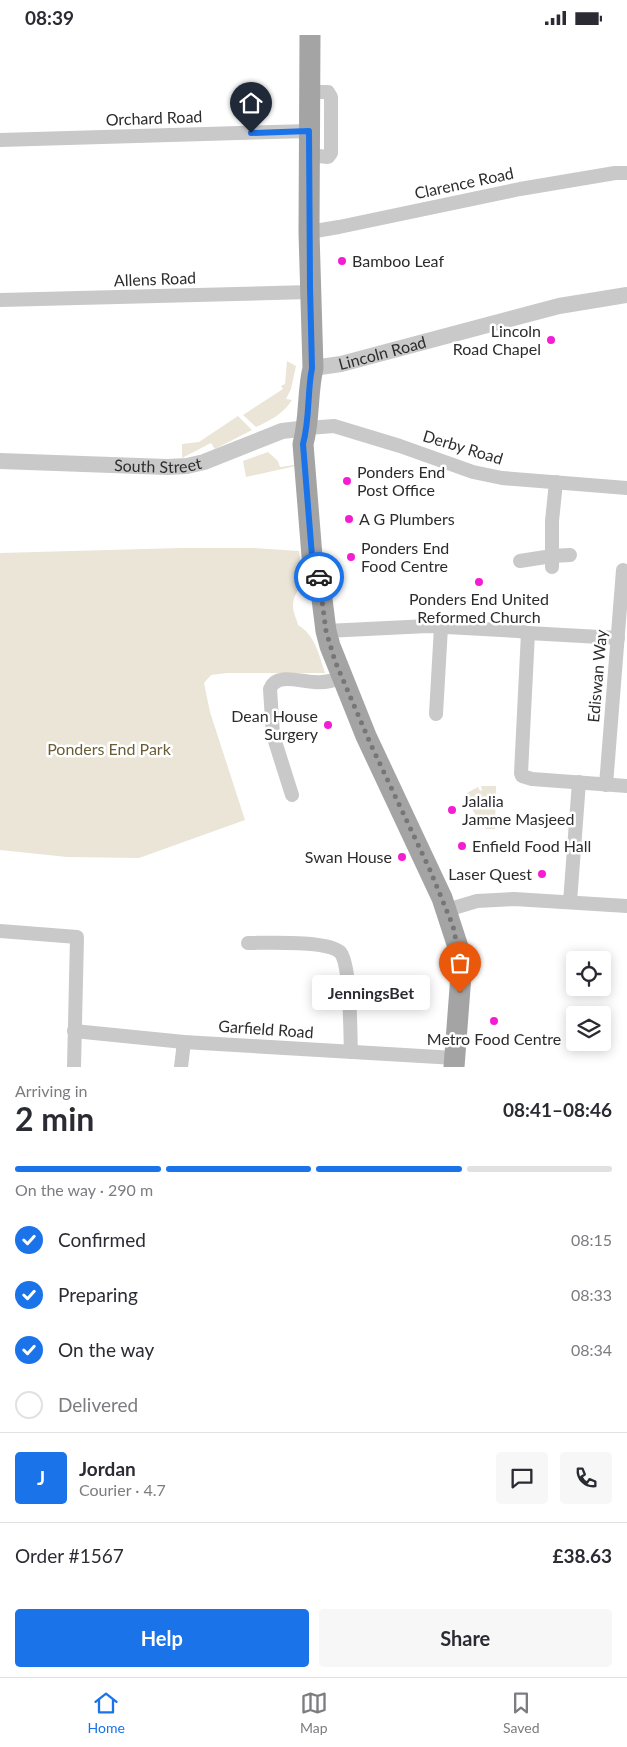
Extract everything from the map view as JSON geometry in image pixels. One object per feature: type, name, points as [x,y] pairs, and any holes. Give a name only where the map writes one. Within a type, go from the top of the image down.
[{"type":"main road","points":[[310,35],[309,232],[312,368],[308,428],[303,444],[312,556],[313,561],[318,567],[326,631],[330,647],[375,755],[430,870],[455,934],[461,963],[455,1063]]},
{"type":"street","points":[[309,92],[328,92],[331,97],[331,153],[328,157],[309,155]]},
{"type":"street","name":"Orchard Road","points":[[0,140],[309,131]]},
{"type":"street","name":"Clarence Road","points":[[309,232],[520,189],[615,173],[627,173]]},
{"type":"street","name":"Allens Road","points":[[0,300],[310,292]]},
{"type":"street","name":"Lincoln Road","points":[[312,368],[331,366],[372,356],[565,305],[627,295]]},
{"type":"street","name":"Derby Road","points":[[308,428],[329,426],[351,431],[473,472],[502,478],[627,488]]},
{"type":"street","name":"South Street","points":[[0,461],[167,467],[187,466],[233,452],[282,431],[308,428]]},
{"type":"street","points":[[552,561],[552,521],[556,482]]},
{"type":"street","points":[[520,561],[552,561],[570,555]]},
{"type":"street","name":"Ediswan Way","points":[[606,785],[624,570]]},
{"type":"street","points":[[326,631],[428,626],[618,638]]},
{"type":"street","points":[[436,715],[441,627]]},
{"type":"street","points":[[528,633],[521,774],[527,778],[627,786]]},
{"type":"street","points":[[292,795],[273,735],[270,689],[272,685],[280,680],[322,682],[342,677]]},
{"type":"street","points":[[570,902],[580,782]]},
{"type":"street","points":[[447,910],[466,903],[514,899],[627,906]]},
{"type":"street","points":[[0,931],[77,937],[74,1067]]},
{"type":"street","points":[[248,943],[320,944],[336,949],[340,953],[347,973],[351,1052]]},
{"type":"street","name":"Garfield Road","points":[[74,1031],[184,1042],[351,1052],[455,1063]]},
{"type":"street","points":[[181,1067],[184,1042]]},
{"type":"green space","points":[[287,361],[296,366],[291,389],[286,399],[292,400],[276,416],[256,427],[243,415],[283,389],[281,386],[285,384]]},
{"type":"green space","points":[[238,416],[252,430],[215,449],[211,443],[182,458],[182,444],[199,442]]},
{"type":"green space","points":[[268,452],[278,461],[280,467],[296,466],[246,477],[243,461]]},
{"type":"green space","name":"Ponders End Park","points":[[254,548],[299,551],[302,579],[294,599],[294,611],[298,625],[309,634],[316,646],[325,673],[227,673],[211,675],[204,683],[210,712],[245,820],[139,858],[67,857],[0,850],[0,553]]},
{"type":"green space","points":[[481,786],[496,786],[495,829],[486,829],[470,803],[467,793],[478,787],[480,791],[482,790]]},
{"type":"way so far","points":[[319,577],[326,631],[335,661],[397,803],[438,886],[453,926],[460,960],[460,993]]},
{"type":"place","name":"Bamboo Leaf","points":[[342,261]]},
{"type":"place","name":"Lincoln Road Chapel","points":[[551,340]]},
{"type":"place","name":"Ponders End Post Office","points":[[347,481]]},
{"type":"place","name":"A G Plumbers","points":[[349,519]]},
{"type":"place","name":"Ponders End Food Centre","points":[[351,557]]},
{"type":"place","name":"Ponders End United Reformed Church","points":[[479,582]]},
{"type":"place","name":"Dean House Surgery","points":[[328,725]]},
{"type":"place","name":"Jalalia Jamme Masjeed","points":[[452,810]]},
{"type":"place","name":"Enfield Food Hall","points":[[462,846]]},
{"type":"place","name":"Swan House","points":[[402,857]]},
{"type":"place","name":"Laser Quest","points":[[542,874]]},
{"type":"place","name":"JenningsBet","points":[[460,993]]},
{"type":"place","name":"Metro Food Centre","points":[[494,1021]]},
{"type":"route","points":[[251,133],[309,131],[309,232],[313,360],[310,379],[308,428],[303,444],[312,556],[313,561],[318,567],[319,577]]}]
